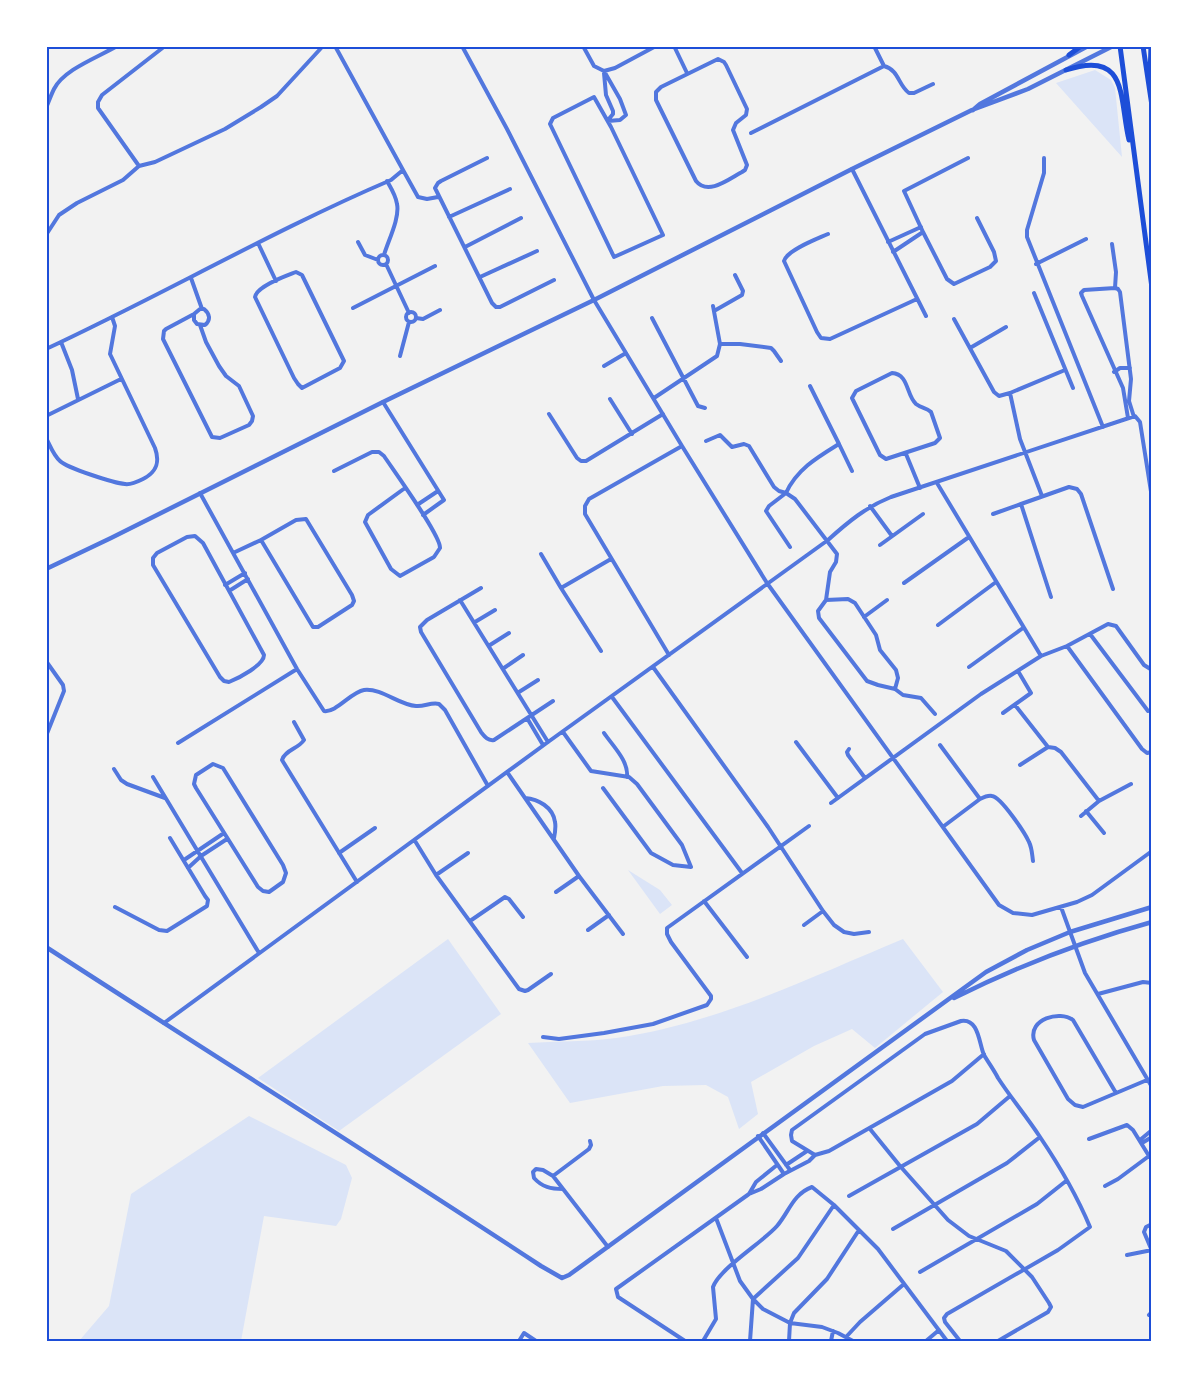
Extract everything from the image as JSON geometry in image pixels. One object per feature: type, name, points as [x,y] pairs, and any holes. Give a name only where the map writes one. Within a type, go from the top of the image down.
[{"type":"main road","points":[[1069,55],[1081,46]]},
{"type":"main road","points":[[1120,46],[1152,288]]},
{"type":"main road","points":[[1143,46],[1152,104]]},
{"type":"main road","points":[[1151,46],[1152,104]]},
{"type":"main road","points":[[1066,70],[1093,64],[1105,68],[1115,76],[1120,87],[1128,136],[1135,164]]},
{"type":"street","points":[[46,108],[54,88],[61,79],[86,62],[117,46]]},
{"type":"street","points":[[139,166],[98,108],[98,102],[102,95],[165,46]]},
{"type":"street","points":[[46,235],[59,215],[77,203],[124,180],[139,166],[155,162],[225,129],[261,107],[277,96],[323,46]]},
{"type":"street","points":[[335,46],[418,197],[427,199],[438,197]]},
{"type":"street","points":[[462,46],[507,129],[594,300],[682,446],[767,582],[892,758],[944,826],[993,897],[1005,910],[1020,915],[1032,915],[1061,907],[1088,898],[1152,851]]},
{"type":"street","points":[[583,46],[594,66],[604,71],[620,99],[626,115],[620,120],[608,121]]},
{"type":"street","points":[[604,71],[615,68],[656,46]]},
{"type":"street","points":[[674,46],[687,72]]},
{"type":"street","points":[[874,46],[884,66],[895,73],[905,90],[909,93],[914,93],[933,84]]},
{"type":"street","points":[[972,110],[1088,46]]},
{"type":"street","points":[[46,569],[594,300],[972,110],[1028,89],[1113,46]]},
{"type":"street","points":[[713,60],[721,60],[726,65],[747,108],[746,115],[736,123],[733,130],[734,137],[745,158],[746,167],[742,172],[708,188],[700,186],[696,181],[656,100],[658,88],[687,72],[713,60]]},
{"type":"street","points":[[751,133],[884,66]]},
{"type":"street","points":[[604,71],[606,95],[613,111],[608,121]]},
{"type":"street","points":[[594,97],[608,121],[663,235],[614,257],[550,124],[552,118],[594,97]]},
{"type":"street","points":[[488,158],[438,183],[435,188],[492,303],[498,308],[554,280]]},
{"type":"street","points":[[968,158],[904,191],[946,279],[954,284],[990,267],[996,261],[994,252],[977,218]]},
{"type":"street","points":[[1044,158],[1044,173],[1027,233],[1029,246],[1103,427]]},
{"type":"street","points":[[852,169],[926,316]]},
{"type":"street","points":[[47,347],[61,342],[258,243],[389,180],[403,170]]},
{"type":"street","points":[[378,260],[380,256],[384,255],[398,206],[389,180]]},
{"type":"street","points":[[450,217],[510,189]]},
{"type":"street","points":[[464,247],[521,218]]},
{"type":"street","points":[[888,242],[922,229]]},
{"type":"street","points":[[893,252],[922,229]]},
{"type":"street","points":[[828,234],[790,253],[784,258],[784,264],[817,332],[823,339],[830,339],[917,299]]},
{"type":"street","points":[[1036,264],[1086,239]]},
{"type":"street","points":[[358,242],[365,255],[378,260],[380,264],[386,264]]},
{"type":"street","points":[[258,243],[276,281]]},
{"type":"street","points":[[1112,244],[1116,272],[1115,288]]},
{"type":"street","points":[[480,278],[537,251]]},
{"type":"street","points":[[384,255],[388,260],[386,264],[409,312],[413,312],[416,318]]},
{"type":"street","points":[[352,308],[435,266]]},
{"type":"street","points":[[296,272],[301,274],[343,357],[343,365],[340,368],[303,388],[298,384],[255,297],[257,290],[276,281],[296,272]]},
{"type":"street","points":[[654,398],[717,356],[720,344],[714,309],[742,295],[743,291],[735,275]]},
{"type":"street","points":[[191,278],[202,309],[209,314],[207,323],[200,325]]},
{"type":"street","points":[[1128,418],[1124,394],[1081,293],[1084,290],[1115,288],[1120,292],[1130,368],[1130,401],[1134,417]]},
{"type":"street","points":[[1034,293],[1073,388]]},
{"type":"street","points":[[194,314],[194,320],[200,325],[206,342],[219,366],[226,376],[236,382],[242,390],[253,416],[249,425],[217,439],[212,437],[208,431],[163,340],[166,328],[202,309]]},
{"type":"street","points":[[409,322],[414,321],[416,318],[423,319],[440,310]]},
{"type":"street","points":[[400,356],[409,322],[406,318],[409,312]]},
{"type":"street","points":[[46,438],[57,459],[66,466],[123,484],[136,482],[150,475],[155,470],[158,457],[155,448],[110,354],[115,326],[112,317]]},
{"type":"street","points":[[652,318],[698,406],[705,408]]},
{"type":"street","points":[[954,319],[994,392],[999,396],[1065,370]]},
{"type":"street","points":[[970,348],[1006,327]]},
{"type":"street","points":[[61,342],[72,370],[78,399]]},
{"type":"street","points":[[720,344],[740,344],[771,348],[780,361]]},
{"type":"street","points":[[604,366],[626,353]]},
{"type":"street","points":[[1114,372],[1120,368],[1130,368]]},
{"type":"street","points":[[892,373],[901,376],[916,404],[931,412],[940,435],[939,440],[935,443],[906,454],[888,459],[882,457],[852,398],[856,391],[892,373]]},
{"type":"street","points":[[46,416],[121,379]]},
{"type":"street","points":[[810,386],[852,471]]},
{"type":"street","points":[[1010,393],[1020,439],[1042,496]]},
{"type":"street","points":[[610,399],[632,434]]},
{"type":"street","points":[[383,402],[444,500],[423,515]]},
{"type":"street","points":[[549,414],[581,461],[591,460],[664,414]]},
{"type":"street","points":[[164,1023],[767,582],[828,540],[870,506],[1134,417],[1137,417],[1140,421],[1152,498]]},
{"type":"street","points":[[706,442],[720,435],[732,447],[744,444],[749,446],[774,487],[796,499],[828,540],[836,554],[837,560],[830,572],[826,600],[820,607],[818,616],[864,678],[872,684],[896,688],[903,694],[921,698],[935,714]]},
{"type":"street","points":[[790,547],[766,511],[769,506],[786,492],[793,478],[807,465],[839,444]]},
{"type":"street","points":[[669,655],[585,514],[585,506],[589,499],[682,446]]},
{"type":"street","points":[[334,471],[372,452],[377,452],[384,456],[417,505],[440,544],[438,552],[434,557],[399,576],[391,569],[365,522],[368,515],[405,488]]},
{"type":"street","points":[[906,454],[920,488]]},
{"type":"street","points":[[937,483],[1041,656]]},
{"type":"street","points":[[993,514],[1069,487],[1074,487],[1080,491],[1113,589]]},
{"type":"street","points":[[417,505],[438,491]]},
{"type":"street","points":[[200,494],[320,706],[326,712],[365,690],[416,706],[439,704],[488,786]]},
{"type":"street","points":[[1021,504],[1051,597]]},
{"type":"street","points":[[870,506],[892,536]]},
{"type":"street","points":[[880,545],[923,514]]},
{"type":"street","points":[[1151,521],[1152,515]]},
{"type":"street","points":[[233,552],[261,540],[296,520],[306,520],[352,595],[354,601],[352,604],[318,627],[313,628],[261,540]]},
{"type":"street","points":[[195,536],[203,544],[225,585],[264,655],[264,660],[259,664],[229,682],[224,681],[220,677],[154,568],[153,558],[163,550],[195,536]]},
{"type":"street","points":[[904,583],[969,537]]},
{"type":"street","points":[[541,554],[601,650]]},
{"type":"street","points":[[561,588],[611,559]]},
{"type":"street","points":[[225,585],[245,573]]},
{"type":"street","points":[[229,591],[248,579]]},
{"type":"street","points":[[938,625],[996,582]]},
{"type":"street","points":[[481,588],[422,624],[420,628],[481,732],[487,738],[494,740],[553,701]]},
{"type":"street","points":[[460,600],[490,645],[548,742]]},
{"type":"street","points":[[826,600],[850,600],[855,603],[878,638],[880,650],[896,670],[898,675],[896,688]]},
{"type":"street","points":[[864,617],[887,600]]},
{"type":"street","points":[[475,622],[496,610]]},
{"type":"street","points":[[831,803],[961,707],[1041,656],[1067,646],[1108,624],[1114,625],[1144,666],[1152,670]]},
{"type":"street","points":[[969,668],[1023,628]]},
{"type":"street","points":[[490,645],[509,633]]},
{"type":"street","points":[[1090,634],[1148,711]]},
{"type":"street","points":[[1067,646],[1142,750],[1147,753],[1152,752]]},
{"type":"street","points":[[504,668],[523,655]]},
{"type":"street","points":[[46,661],[63,685],[64,690],[64,696],[46,736]]},
{"type":"street","points":[[653,667],[834,925],[844,932],[854,934],[869,932]]},
{"type":"street","points":[[178,744],[297,668]]},
{"type":"street","points":[[1003,713],[1031,693],[1018,671]]},
{"type":"street","points":[[518,692],[538,680]]},
{"type":"street","points":[[612,697],[742,873]]},
{"type":"street","points":[[1015,705],[1048,747]]},
{"type":"street","points":[[527,718],[544,745]]},
{"type":"street","points":[[294,722],[304,740],[300,745],[283,755],[282,760],[357,882]]},
{"type":"street","points":[[563,732],[591,771],[627,777],[638,784],[678,839],[685,850],[691,866],[673,865],[651,853],[603,788]]},
{"type":"street","points":[[604,733],[624,762],[627,769],[627,777]]},
{"type":"street","points":[[796,742],[838,798]]},
{"type":"street","points":[[940,745],[980,799]]},
{"type":"street","points":[[1020,765],[1048,747],[1055,748],[1061,752],[1099,801]]},
{"type":"street","points":[[849,749],[847,752],[848,756],[864,778]]},
{"type":"street","points":[[213,764],[223,768],[283,865],[286,873],[284,882],[269,892],[259,889],[227,839],[194,784],[199,772],[213,764]]},
{"type":"street","points":[[114,769],[122,780],[128,784],[165,798]]},
{"type":"street","points":[[507,772],[579,876],[623,934]]},
{"type":"street","points":[[153,777],[259,953]]},
{"type":"street","points":[[1081,816],[1099,801],[1131,784]]},
{"type":"street","points":[[944,826],[980,799],[992,796],[1002,803],[1030,844],[1033,861]]},
{"type":"street","points":[[525,798],[536,799],[547,808],[556,823],[554,839]]},
{"type":"street","points":[[1086,811],[1104,833]]},
{"type":"street","points":[[543,1037],[555,1039],[588,1036],[653,1024],[709,1003],[711,998],[709,993],[671,942],[666,931],[671,924],[809,826]]},
{"type":"street","points":[[339,853],[375,828]]},
{"type":"street","points":[[184,860],[224,833]]},
{"type":"street","points":[[115,907],[159,930],[167,931],[205,908],[208,903],[205,896],[170,838]]},
{"type":"street","points":[[188,868],[227,839]]},
{"type":"street","points":[[415,840],[436,875],[517,986],[522,990],[528,990],[551,974]]},
{"type":"street","points":[[436,875],[468,853]]},
{"type":"street","points":[[556,892],[579,876]]},
{"type":"street","points":[[470,922],[505,897],[509,899],[523,917]]},
{"type":"street","points":[[704,901],[747,957]]},
{"type":"street","points":[[1061,907],[1085,974],[1152,1087]]},
{"type":"street","points":[[46,947],[562,1278],[608,1247],[761,1134],[815,1098],[946,1002],[970,982],[1027,950],[1070,932],[1152,907]]},
{"type":"street","points":[[804,925],[823,911]]},
{"type":"street","points":[[588,930],[609,915]]},
{"type":"street","points":[[946,1002],[1007,972],[1074,946],[1152,922]]},
{"type":"street","points":[[1098,994],[1143,982],[1152,983]]},
{"type":"street","points":[[1116,1093],[1073,1020],[1067,1016],[1058,1015],[1036,1024],[1033,1031],[1034,1040],[1066,1097],[1072,1103],[1083,1107],[1147,1080]]},
{"type":"street","points":[[816,1156],[792,1141],[792,1130],[929,1032],[961,1021],[968,1021],[974,1027],[984,1054],[1010,1096],[1040,1137],[1090,1227],[1058,1250],[947,1314],[944,1318],[960,1341]]},
{"type":"street","points":[[685,1341],[618,1297],[616,1289],[749,1194],[947,1084],[984,1054]]},
{"type":"street","points":[[849,1196],[977,1124],[1010,1096]]},
{"type":"street","points":[[1089,1139],[1127,1126],[1133,1130],[1150,1157],[1105,1186]]},
{"type":"street","points":[[870,1128],[900,1166],[954,1226],[976,1239],[1006,1251],[1037,1284],[1050,1303],[1051,1307],[1048,1312],[998,1341]]},
{"type":"street","points":[[1141,1141],[1152,1130]]},
{"type":"street","points":[[761,1134],[777,1165],[784,1174]]},
{"type":"street","points":[[761,1134],[790,1170]]},
{"type":"street","points":[[893,1229],[1007,1163],[1040,1137]]},
{"type":"street","points":[[1141,1141],[1152,1137]]},
{"type":"street","points":[[553,1176],[589,1149],[590,1141]]},
{"type":"street","points":[[786,1165],[807,1151]]},
{"type":"street","points":[[749,1194],[756,1182],[777,1165]]},
{"type":"street","points":[[563,1189],[547,1188],[534,1178],[533,1174],[538,1169],[553,1176],[608,1247]]},
{"type":"street","points":[[920,1272],[1037,1204],[1066,1181]]},
{"type":"street","points":[[703,1341],[716,1319],[714,1285],[733,1264],[776,1227],[795,1198],[810,1187],[815,1188],[834,1205],[878,1248],[947,1341]]},
{"type":"street","points":[[750,1341],[753,1299],[798,1258],[834,1205]]},
{"type":"street","points":[[716,1218],[740,1281],[753,1299],[771,1314],[790,1323],[833,1331],[853,1341]]},
{"type":"street","points":[[1127,1255],[1152,1251],[1144,1232],[1146,1227],[1152,1224]]},
{"type":"street","points":[[789,1341],[790,1323],[794,1312],[827,1279],[859,1230]]},
{"type":"street","points":[[846,1337],[860,1322],[904,1284]]},
{"type":"street","points":[[926,1341],[939,1330]]},
{"type":"street","points":[[831,1341],[833,1331]]},
{"type":"street","points":[[519,1341],[524,1333],[536,1341]]},
{"type":"shaded area","points":[[1095,70],[1111,80],[1115,88],[1122,157],[1056,83]]},
{"type":"shaded area","points":[[628,870],[660,890],[672,905],[660,914]]},
{"type":"shaded area","points":[[448,939],[501,1014],[339,1131],[258,1078]]},
{"type":"shaded area","points":[[903,939],[943,992],[875,1048],[852,1029],[814,1046],[751,1082],[758,1114],[739,1129],[728,1097],[706,1085],[663,1086],[570,1103],[528,1043],[616,1038],[690,1022],[762,998]]},
{"type":"shaded area","points":[[249,1116],[346,1165],[352,1178],[341,1219],[336,1226],[264,1216],[241,1341],[79,1341],[109,1306],[131,1194]]}]
